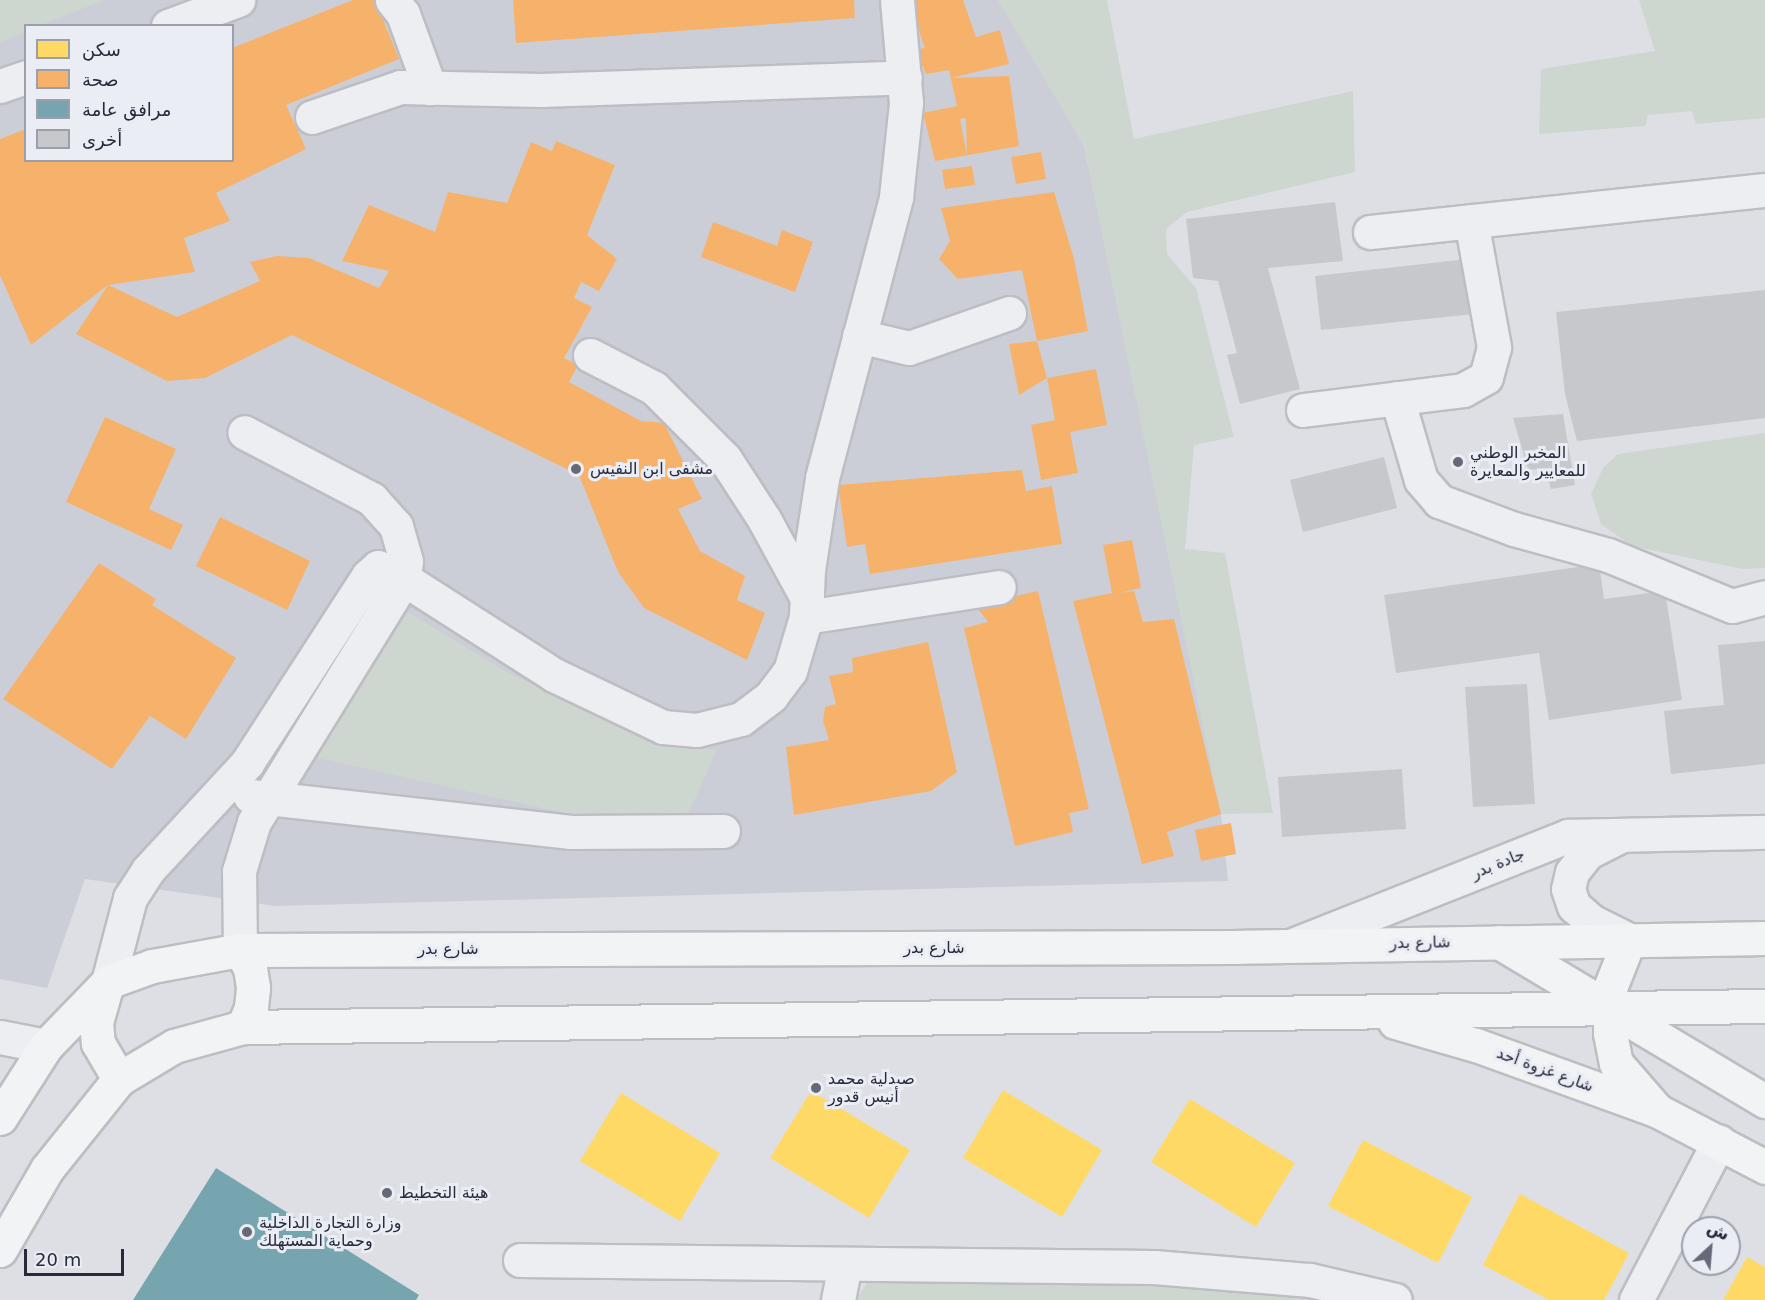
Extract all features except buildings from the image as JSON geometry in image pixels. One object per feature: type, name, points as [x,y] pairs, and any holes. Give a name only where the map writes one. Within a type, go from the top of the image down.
[{"type":"main road","name":"شارع بدر","points":[[108,982],[152,966],[240,950],[1295,944],[1765,938]]},
{"type":"main road","points":[[1629,940],[1614,972],[1608,1008],[1616,1063],[1658,1111]]},
{"type":"main road","points":[[1499,942],[1765,1101]]},
{"type":"main road","points":[[240,950],[249,968],[253,988],[251,1008],[243,1027]]},
{"type":"main road","points":[[0,1118],[46,1046],[108,982]]},
{"type":"main road","points":[[108,982],[96,1022],[98,1043],[119,1079]]},
{"type":"main road","points":[[0,1250],[47,1169],[119,1079],[174,1046],[243,1027],[1765,1006]]},
{"type":"main road","name":"شارع غزوة أحد","points":[[1313,1013],[1407,1023],[1658,1111],[1765,1167]]},
{"type":"street","points":[[173,24],[238,0]]},
{"type":"street","points":[[392,0],[403,14],[430,88]]},
{"type":"street","points":[[108,982],[130,897],[148,870],[224,792],[247,764],[368,576],[378,567],[404,579],[554,675],[663,727],[697,730],[741,719],[771,696],[790,671],[806,607],[822,478],[896,197],[904,144],[905,77],[897,0]]},
{"type":"street","points":[[312,117],[400,87],[541,90],[905,77]]},
{"type":"street","points":[[0,86],[24,78]]},
{"type":"street","points":[[1370,231],[1765,190]]},
{"type":"street","points":[[1303,410],[1472,387],[1491,368],[1494,347],[1471,221]]},
{"type":"street","points":[[859,336],[909,348],[1010,313]]},
{"type":"street","points":[[590,355],[654,387],[725,459],[764,519],[806,607]]},
{"type":"street","points":[[1397,398],[1421,480],[1439,501],[1514,529],[1608,555],[1732,606],[1765,597]]},
{"type":"street","points":[[240,950],[242,856],[254,822],[404,579],[404,543],[386,511],[372,499],[244,432]]},
{"type":"street","points":[[806,607],[999,587]]},
{"type":"street","points":[[224,792],[268,800],[571,832],[723,831]]},
{"type":"street","name":"جادة بدر","points":[[1295,944],[1568,836],[1765,832]]},
{"type":"street","points":[[1622,835],[1587,853],[1572,872],[1568,889],[1574,906],[1591,921],[1629,940]]},
{"type":"street","points":[[0,1037],[46,1046]]},
{"type":"street","points":[[1636,1300],[1719,1141]]},
{"type":"street","points":[[520,1260],[1154,1267],[1310,1280],[1395,1300]]},
{"type":"street","points":[[838,1300],[845,1265]]},
{"type":"shaded area","name":"مشفى ابن النفيس","points":[[0,0],[1005,0],[1084,146],[1217,777],[1228,881],[275,906],[85,879],[47,988],[0,979]]},
{"type":"shaded area","points":[[0,0],[104,0],[44,24],[24,24],[24,32],[0,42]]},
{"type":"shaded area","points":[[998,0],[1107,0],[1134,139],[1353,91],[1355,172],[1187,212],[1166,229],[1167,254],[1196,288],[1234,437],[1194,445],[1185,549],[1225,553],[1273,813],[1221,814],[1084,146]]},
{"type":"shaded area","points":[[1639,0],[1765,0],[1765,118],[1696,124],[1692,111],[1648,115],[1645,126],[1539,134],[1541,69],[1655,51]]},
{"type":"shaded area","points":[[1765,433],[1765,568],[1742,569],[1632,546],[1601,524],[1591,494],[1603,468],[1618,454]]},
{"type":"shaded area","points":[[408,612],[505,671],[579,707],[683,746],[717,750],[677,838],[314,757]]},
{"type":"shaded area","points":[[872,1275],[1074,1275],[1276,1289],[1329,1300],[856,1300]]},
{"type":"place","name":"المخبر الوطني للمعايير والمعايرة","points":[[1458,462]]},
{"type":"place","name":"مشفى ابن النفيس","points":[[576,469]]},
{"type":"place","name":"صيدلية محمد أنيس قدور","points":[[816,1088]]},
{"type":"place","name":"هيئة التخطيط","points":[[387,1193]]},
{"type":"place","name":"وزارة التجارة الداخلية وحماية المستهلك","points":[[247,1232]]}]
